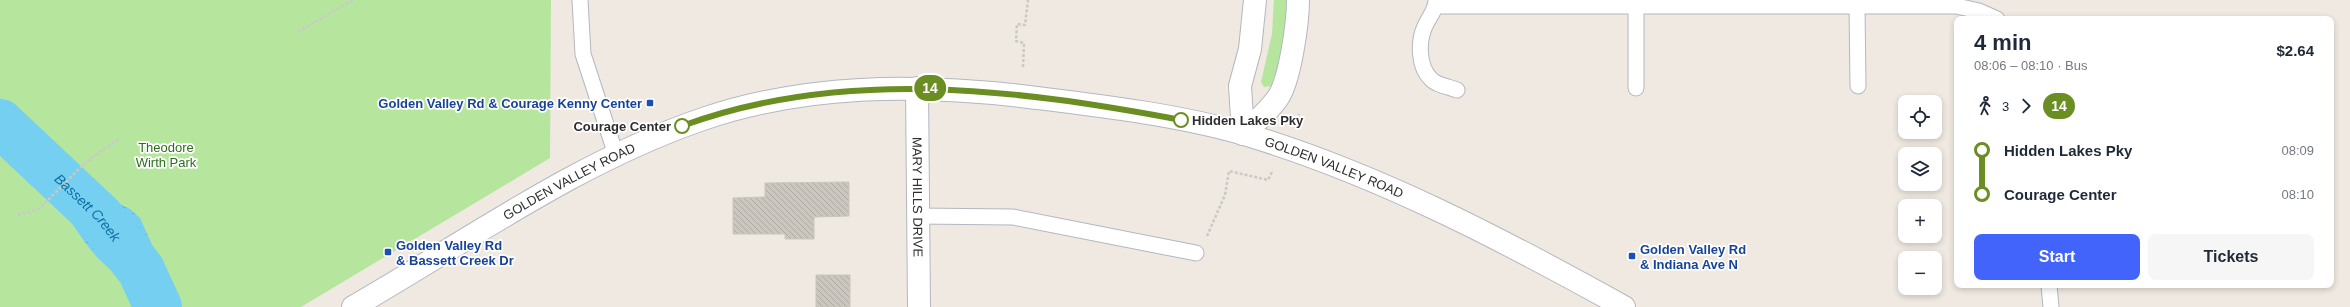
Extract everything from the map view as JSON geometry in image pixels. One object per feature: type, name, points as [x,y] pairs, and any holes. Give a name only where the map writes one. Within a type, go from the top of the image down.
[{"type":"street","points":[[1243,134],[1240,86],[1250,49],[1255,0]]},
{"type":"street","points":[[1243,134],[1278,98],[1289,66],[1295,36],[1298,0]]},
{"type":"street","name":"GOLDEN VALLEY ROAD","points":[[357,306],[547,191],[616,155],[663,134],[728,111],[795,96],[857,89],[917,88],[976,91],[1058,101],[1163,117],[1243,134],[1391,190],[1491,235],[1605,302],[1624,307]]},
{"type":"street","name":"MARY HILLS DRIVE","points":[[917,88],[919,307]]},
{"type":"lane","points":[[580,0],[583,54],[616,155]]},
{"type":"lane","points":[[1457,90],[1431,80],[1422,66],[1421,46],[1424,28],[1436,3],[1516,3],[1636,7],[1956,6],[1979,10],[1991,16]]},
{"type":"lane","points":[[1857,6],[1858,86]]},
{"type":"lane","points":[[1636,7],[1636,88]]},
{"type":"lane","points":[[918,216],[1013,217],[1196,253]]},
{"type":"lane","points":[[2049,288],[2050,307]]},
{"type":"path","points":[[298,32],[353,0]]},
{"type":"path","points":[[1023,67],[1024,43],[1016,41],[1017,24],[1025,25],[1028,0]]},
{"type":"path","points":[[1196,253],[1214,224],[1226,195],[1229,171],[1268,180],[1300,112]]},
{"type":"path","points":[[18,215],[39,209],[86,162],[120,138]]},
{"type":"green space","name":"Theodore Wirth Park","points":[[0,0],[551,0],[550,158],[301,307],[0,307]]},
{"type":"green space","points":[[1274,0],[1290,0],[1285,48],[1271,86],[1264,87],[1261,82],[1272,34]]},
{"type":"water","points":[[0,98],[11,105],[26,121],[37,145],[67,174],[54,186],[29,161],[0,148]]},
{"type":"water","points":[[79,180],[89,187],[110,195],[114,201],[130,209],[140,218],[153,247],[173,307],[140,307],[127,279],[115,273],[105,265],[87,245],[57,200]]},
{"type":"pier","points":[[77,179],[80,179],[56,202],[56,199]]},
{"type":"building","points":[[849,182],[849,216],[814,217],[814,239],[785,239],[785,234],[733,234],[733,198],[765,197],[765,183]]},
{"type":"building","points":[[816,275],[850,275],[850,307],[816,307]]},
{"type":"waterway","name":"Bassett Creek","points":[[0,123],[100,217],[141,270],[158,307]]},
{"type":"bus line","name":"14","points":[[682,126],[728,111],[795,96],[857,89],[917,88],[976,91],[1058,101],[1181,120]]},
{"type":"place","name":"Golden Valley Rd & Courage Kenny Center","points":[[650,103]]},
{"type":"place","name":"Hidden Lakes Pky","points":[[1181,120]]},
{"type":"place","name":"Courage Center","points":[[682,126]]},
{"type":"place","name":"Golden Valley Rd & Bassett Creek Dr","points":[[388,252]]},
{"type":"place","name":"Golden Valley Rd & Indiana Ave N","points":[[1632,256]]}]
